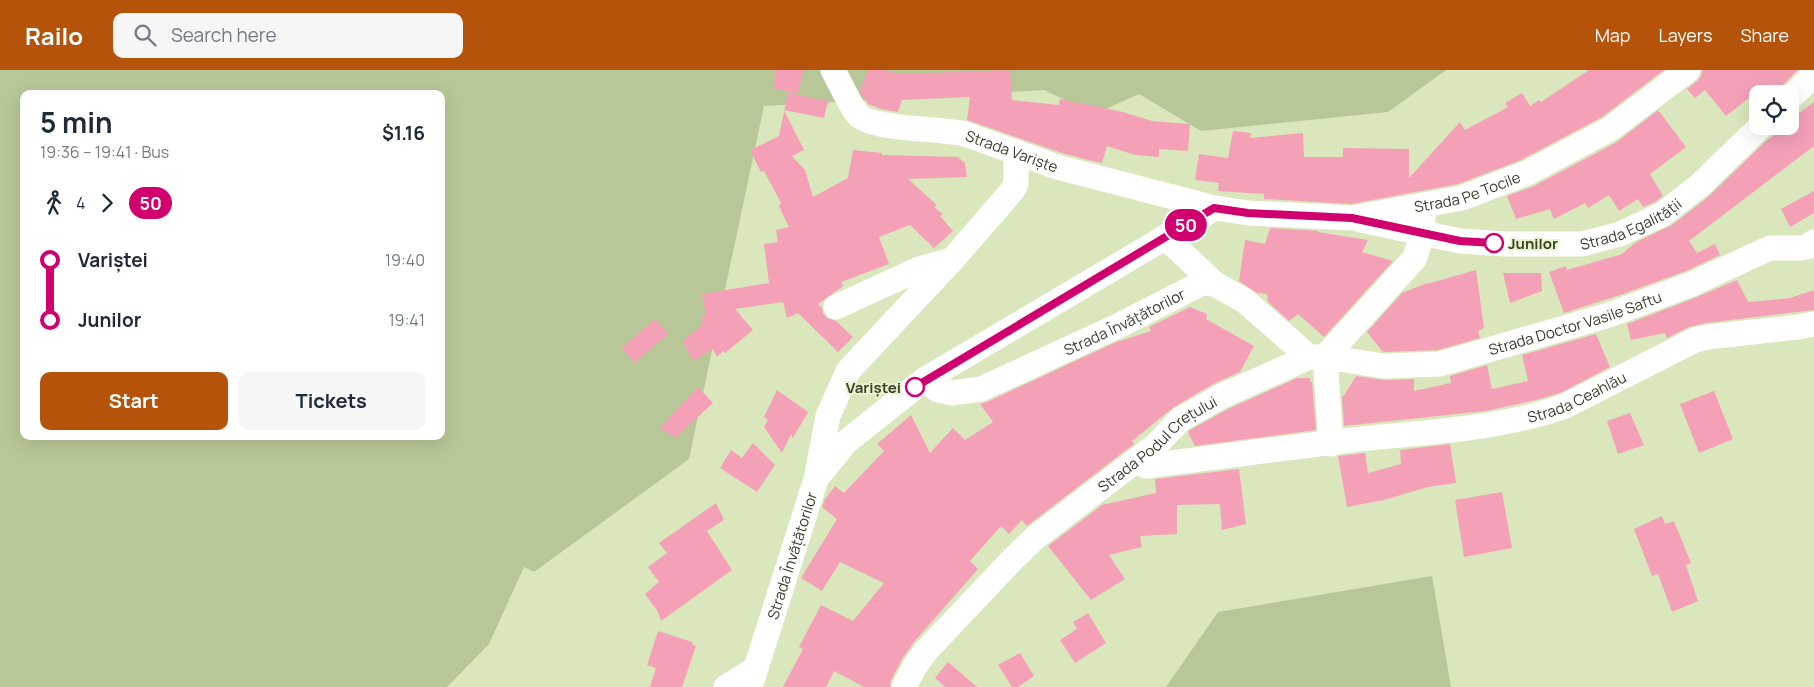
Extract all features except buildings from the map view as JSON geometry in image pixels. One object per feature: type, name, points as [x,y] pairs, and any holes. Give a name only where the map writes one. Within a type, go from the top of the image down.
[{"type":"street","name":"Strada Variște","points":[[833,70],[858,115],[872,122],[950,130],[1057,167],[1214,208]]},
{"type":"street","name":"Strada Pe Tocile","points":[[1214,208],[1248,213],[1352,218],[1462,198],[1528,173],[1610,129],[1688,70]]},
{"type":"street","points":[[1799,89],[1814,75]]},
{"type":"street","name":"Strada Egalității","points":[[1352,218],[1460,241],[1582,244],[1620,234],[1662,214],[1699,186],[1752,135]]},
{"type":"street","points":[[816,479],[828,416],[848,372],[952,260],[1012,191],[1016,184],[1016,152]]},
{"type":"street","name":"Strada Podul Crețului","points":[[904,687],[926,650],[1012,560],[1036,537],[1155,446],[1181,418],[1222,396],[1317,357],[1414,259],[1419,248],[1422,233],[1424,205]]},
{"type":"street","name":"Strada Învățătorilor","points":[[752,678],[816,479],[846,442],[924,380],[1214,208]]},
{"type":"street","points":[[1165,237],[1215,284],[1245,301],[1317,357],[1331,444]]},
{"type":"street","name":"Strada Doctor Vasile Saftu","points":[[1317,357],[1384,366],[1440,364],[1609,314],[1692,284],[1770,248],[1801,248],[1814,242]]},
{"type":"street","points":[[836,307],[919,268],[952,260]]},
{"type":"street","name":"Strada Învățătorilor","points":[[924,380],[938,390],[945,392],[952,393],[981,389],[1120,325],[1202,283],[1215,284]]},
{"type":"street","name":"Strada Ceahlău","points":[[1146,466],[1421,434],[1496,423],[1546,413],[1565,406],[1695,340],[1708,336],[1814,324]]},
{"type":"street","points":[[726,687],[752,678]]},
{"type":"green space","points":[[0,70],[1446,70],[1388,112],[1201,131],[1139,94],[1095,114],[1044,90],[764,106],[689,459],[534,572],[524,567],[489,644],[447,687],[0,687]]},
{"type":"green space","points":[[1432,576],[1451,687],[1166,687],[1218,612]]},
{"type":"bus line","name":"50","points":[[915,387],[1214,208],[1248,213],[1352,218],[1460,241],[1494,243]]},
{"type":"place","name":"Junilor","points":[[1494,243]]},
{"type":"place","name":"Variștei","points":[[915,387]]}]
